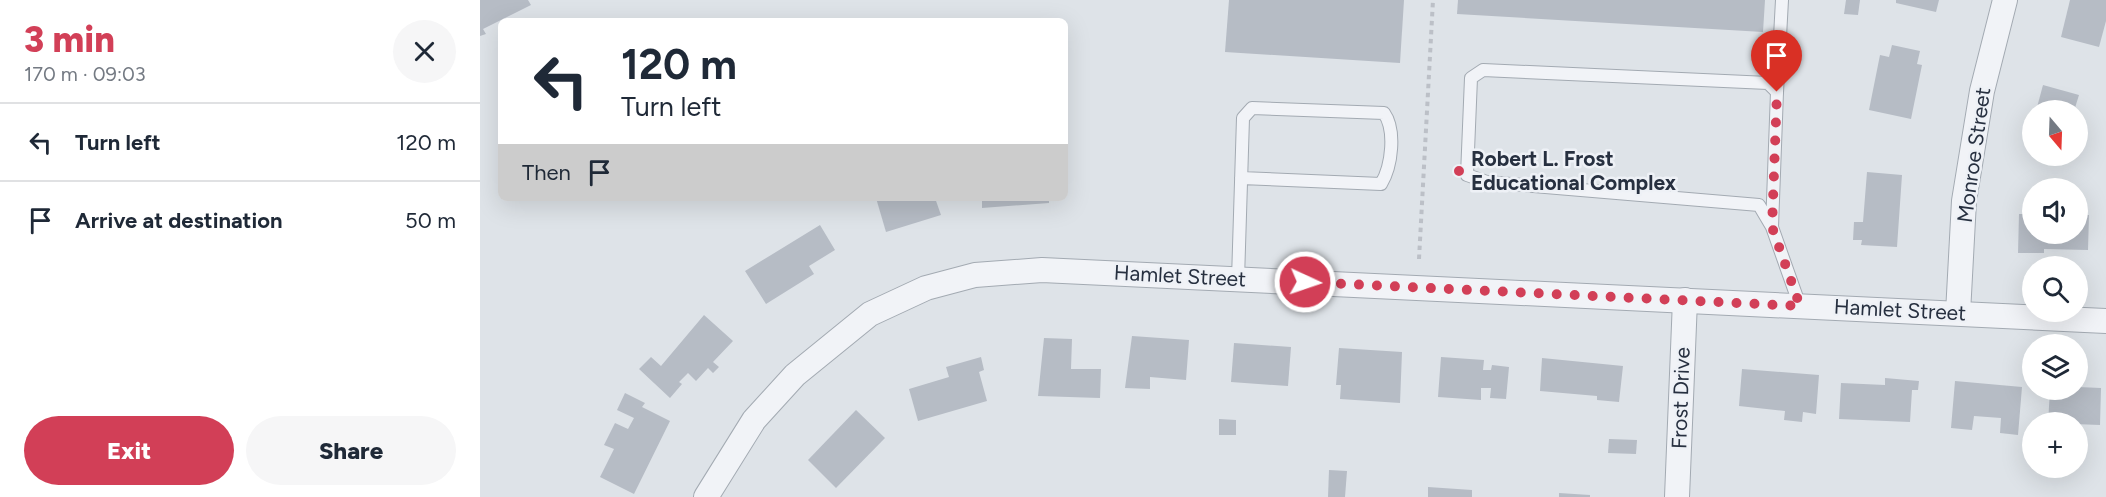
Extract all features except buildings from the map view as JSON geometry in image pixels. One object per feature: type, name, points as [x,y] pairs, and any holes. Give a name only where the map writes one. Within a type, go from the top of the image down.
[{"type":"street","name":"Monroe Street","points":[[1958,313],[1964,201],[1982,91],[2005,0]]},
{"type":"street","name":"Hamlet Street","points":[[706,497],[754,420],[795,375],[870,314],[926,288],[975,275],[1042,270],[2106,321]]},
{"type":"street","name":"Frost Drive","points":[[1677,497],[1685,300]]},
{"type":"lane","points":[[1772,227],[1782,0]]},
{"type":"lane","points":[[1777,92],[1768,83],[1483,70],[1471,78],[1467,175],[1486,182],[1759,205],[1772,227],[1800,306]]},
{"type":"lane","points":[[1239,279],[1241,178],[1243,118],[1252,108],[1384,112],[1390,123],[1388,172],[1381,184],[1241,178]]},
{"type":"path","points":[[1419,259],[1434,0]]},
{"type":"place","name":"Robert L. Frost Educational Complex","points":[[1459,171]]},
{"type":"route","points":[[1305,282],[1800,306],[1772,227],[1777,92]]}]
